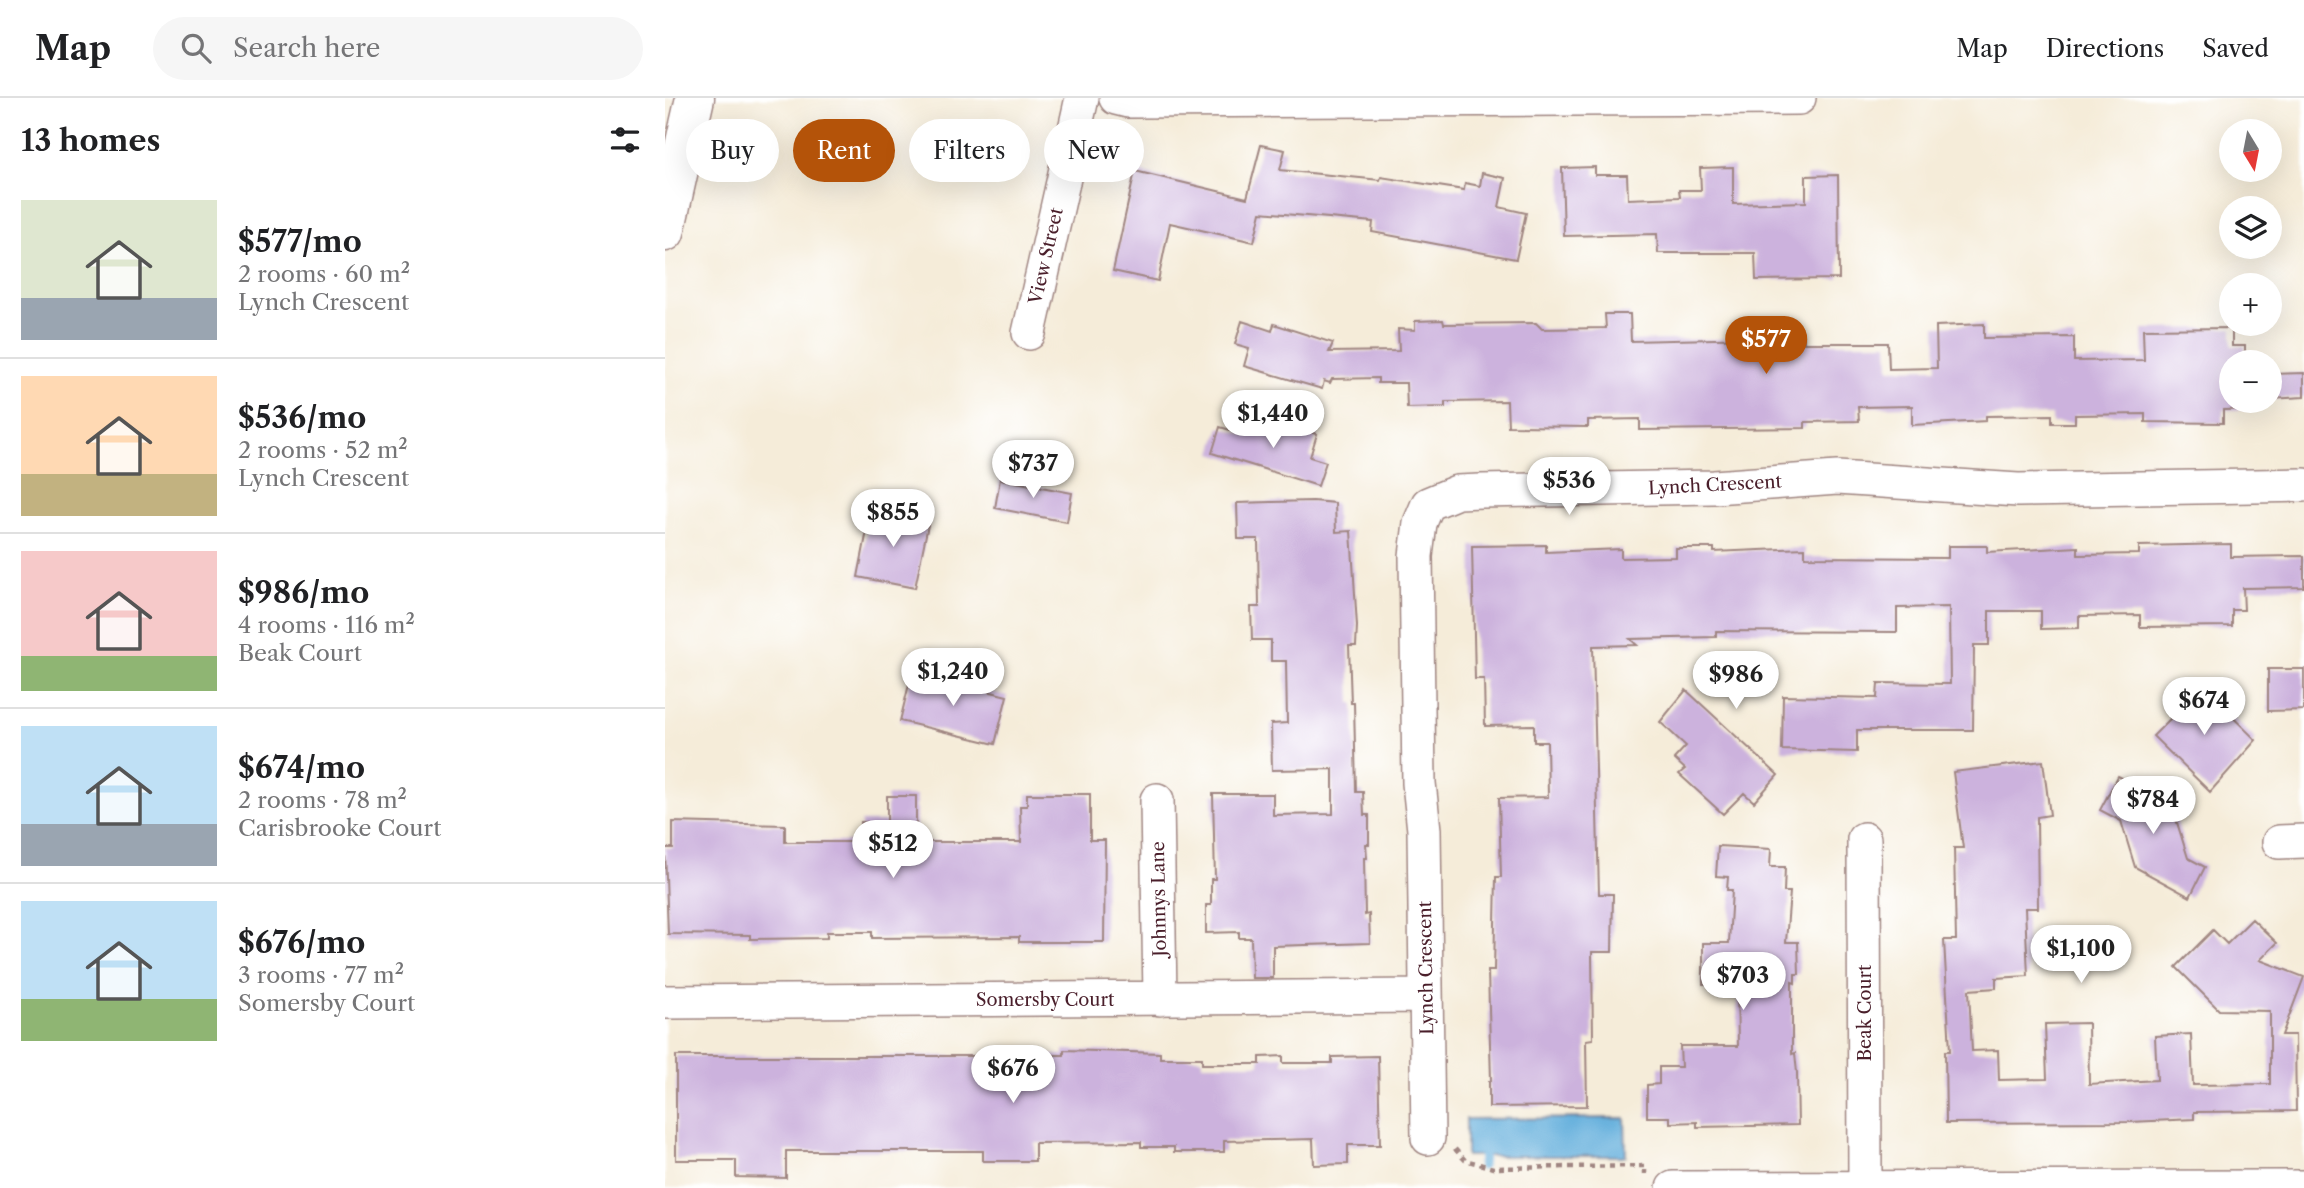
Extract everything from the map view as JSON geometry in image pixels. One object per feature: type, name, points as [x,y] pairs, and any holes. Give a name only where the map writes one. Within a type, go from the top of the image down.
[{"type":"main road","points":[[665,232],[695,98]]},
{"type":"street","name":"View Street","points":[[1029,333],[1082,98]]},
{"type":"street","points":[[1116,98],[1156,101],[1798,98]]},
{"type":"street","name":"Lynch Crescent","points":[[1440,1140],[1426,996],[1416,556],[1420,523],[1427,504],[1469,492],[1714,487],[1837,478],[2018,490],[2304,485]]},
{"type":"street","name":"Johnnys Lane","points":[[1157,800],[1160,999]]},
{"type":"street","name":"Beak Court","points":[[1864,839],[1865,1187]]},
{"type":"street","name":"Somersby Court","points":[[665,1002],[1426,996]]},
{"type":"street","points":[[1659,1182],[1865,1187],[2304,1187]]},
{"type":"path","points":[[1440,1140],[1477,1165],[1493,1168],[1645,1166],[1659,1182]]},
{"type":"water","points":[[1625,1118],[1626,1156],[1466,1156],[1466,1119]]},
{"type":"building","points":[[1261,145],[1285,150],[1280,170],[1380,180],[1381,177],[1464,190],[1465,183],[1480,186],[1482,173],[1505,178],[1499,207],[1526,213],[1516,259],[1372,232],[1373,222],[1261,212],[1254,242],[1170,223],[1158,281],[1113,271],[1133,182],[1144,182],[1144,173],[1247,198]]},
{"type":"building","points":[[1595,167],[1595,175],[1627,175],[1628,199],[1680,197],[1679,190],[1701,190],[1700,168],[1733,167],[1733,204],[1806,202],[1806,176],[1838,175],[1839,279],[1756,280],[1755,253],[1658,253],[1657,234],[1564,236],[1562,168]]},
{"type":"building","points":[[1605,314],[1630,314],[1631,341],[1804,337],[1804,343],[1888,343],[1889,369],[1937,368],[1936,326],[1984,324],[1984,338],[2074,337],[2074,361],[2144,360],[2143,329],[2219,328],[2219,336],[2232,336],[2232,346],[2245,346],[2245,350],[2219,350],[2219,413],[2223,413],[2223,423],[2145,422],[2145,414],[2075,415],[2075,423],[2052,423],[2052,415],[1986,416],[1986,421],[1912,425],[1912,406],[1858,407],[1859,421],[1805,422],[1805,428],[1640,430],[1640,419],[1588,420],[1588,427],[1508,426],[1507,401],[1445,402],[1445,407],[1407,408],[1406,383],[1378,383],[1378,378],[1332,379],[1330,383],[1324,381],[1322,389],[1244,366],[1249,348],[1235,344],[1242,321],[1272,331],[1274,324],[1333,343],[1329,352],[1399,351],[1398,329],[1415,330],[1415,321],[1443,320],[1444,324],[1536,323],[1542,329],[1606,328]]},
{"type":"building","points":[[2304,373],[2304,397],[2282,398],[2282,374]]},
{"type":"building","points":[[1257,415],[1317,434],[1310,457],[1326,462],[1318,486],[1212,453],[1220,427],[1250,436]]},
{"type":"building","points":[[1000,479],[1072,493],[1067,522],[995,508]]},
{"type":"building","points":[[1237,503],[1335,503],[1336,532],[1351,531],[1357,626],[1356,646],[1349,646],[1351,703],[1354,703],[1356,792],[1363,792],[1364,815],[1369,815],[1369,844],[1366,844],[1367,858],[1364,858],[1365,915],[1369,914],[1370,943],[1273,946],[1273,978],[1252,978],[1251,938],[1239,938],[1239,932],[1206,933],[1206,905],[1211,905],[1211,879],[1215,879],[1213,794],[1273,794],[1273,815],[1333,814],[1333,769],[1272,770],[1271,724],[1287,723],[1286,661],[1271,661],[1271,640],[1252,640],[1251,607],[1259,607],[1258,539],[1238,539]]},
{"type":"building","points":[[871,510],[929,520],[915,588],[858,577]]},
{"type":"building","points":[[2231,544],[2231,557],[2304,556],[2304,587],[2243,588],[2244,610],[2232,610],[2232,626],[2140,627],[2140,615],[2079,616],[2079,628],[2041,629],[2041,611],[1989,611],[1989,645],[1974,645],[1973,730],[1857,730],[1857,752],[1782,750],[1783,696],[1877,698],[1878,683],[1950,684],[1949,607],[1897,608],[1897,632],[1716,631],[1716,637],[1630,639],[1637,645],[1593,646],[1599,894],[1613,894],[1612,952],[1592,952],[1593,1039],[1586,1040],[1587,1106],[1489,1107],[1491,1081],[1488,971],[1494,971],[1496,877],[1501,877],[1499,798],[1548,797],[1547,742],[1534,742],[1534,725],[1485,726],[1484,679],[1475,679],[1472,546],[1546,545],[1546,552],[1621,549],[1621,558],[1676,557],[1676,548],[1714,548],[1714,552],[1805,548],[1805,557],[1948,558],[1948,546],[1987,546],[1987,552],[2078,547],[2078,555],[2139,554],[2139,546]]},
{"type":"building","points":[[2268,669],[2304,669],[2304,710],[2268,711]]},
{"type":"building","points":[[912,672],[1007,696],[995,744],[900,721]]},
{"type":"building","points":[[2198,683],[2256,740],[2210,792],[2153,736],[2172,717],[2168,714]]},
{"type":"building","points":[[1686,690],[1778,775],[1754,802],[1744,793],[1723,814],[1679,774],[1685,769],[1674,759],[1686,746],[1660,722]]},
{"type":"building","points":[[2043,761],[2050,815],[2037,817],[2038,908],[2025,908],[2028,976],[1996,978],[1996,988],[1969,990],[1972,1051],[1998,1050],[1999,1080],[2047,1079],[2045,1024],[2088,1023],[2089,1084],[2157,1080],[2155,1036],[2191,1034],[2193,1085],[2270,1084],[2270,1011],[2219,1010],[2176,967],[2213,930],[2227,944],[2252,919],[2277,943],[2260,960],[2304,977],[2282,1035],[2295,1035],[2296,1111],[2194,1112],[2194,1119],[2130,1122],[1946,1123],[1945,1051],[1950,1051],[1944,940],[1956,940],[1954,848],[1963,848],[1953,772]]},
{"type":"building","points":[[2118,776],[2171,803],[2188,858],[2205,867],[2190,897],[2135,867],[2121,821],[2100,810]]},
{"type":"building","points":[[1027,794],[1090,794],[1090,840],[1105,840],[1104,942],[1019,942],[1019,937],[872,938],[872,932],[827,932],[827,938],[750,939],[750,935],[668,934],[665,848],[673,848],[673,822],[785,825],[785,842],[861,842],[861,822],[887,822],[887,796],[916,796],[916,842],[1021,842],[1020,806],[1027,806]]},
{"type":"building","points":[[1718,846],[1771,849],[1770,867],[1785,867],[1784,892],[1790,892],[1786,942],[1798,942],[1799,974],[1795,974],[1795,983],[1792,982],[1792,1054],[1795,1053],[1797,1073],[1798,1125],[1697,1127],[1697,1122],[1670,1123],[1670,1117],[1647,1117],[1647,1085],[1659,1084],[1659,1067],[1681,1067],[1680,1046],[1738,1046],[1737,983],[1703,984],[1703,943],[1729,943],[1732,890],[1727,890],[1728,877],[1716,876]]},
{"type":"building","points":[[1064,1050],[1160,1053],[1160,1058],[1202,1058],[1202,1064],[1260,1064],[1260,1057],[1283,1056],[1283,1063],[1332,1063],[1332,1057],[1378,1056],[1380,1145],[1348,1145],[1348,1164],[1314,1165],[1313,1139],[1224,1141],[1224,1152],[1174,1152],[1174,1147],[1141,1147],[1141,1142],[1035,1143],[1035,1161],[983,1161],[983,1151],[786,1151],[786,1178],[736,1177],[736,1160],[676,1160],[676,1056],[978,1056],[978,1059],[1044,1059],[1044,1055],[1064,1055]]},
{"type":"waterway","points":[[1482,1166],[1484,1147]]}]
